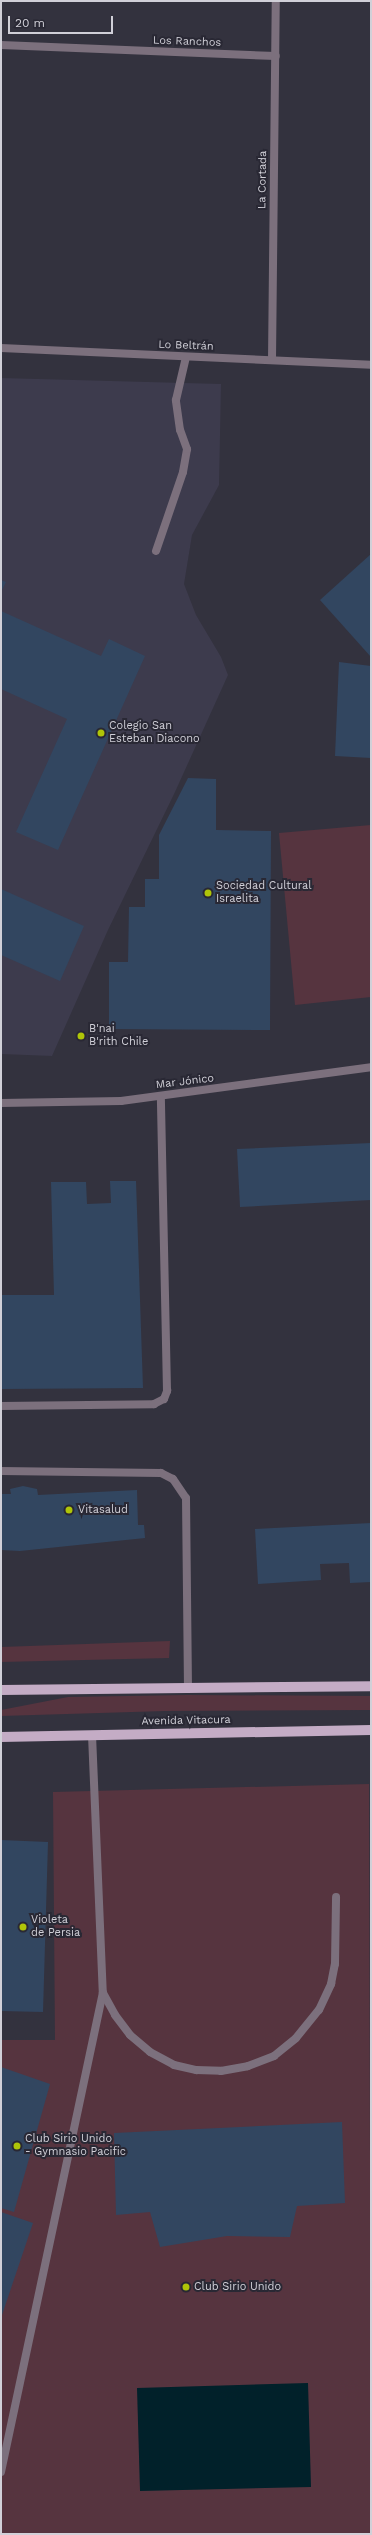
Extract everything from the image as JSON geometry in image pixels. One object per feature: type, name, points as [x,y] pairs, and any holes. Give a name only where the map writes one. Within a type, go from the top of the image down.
[{"type":"main road","points":[[1,1690],[371,1686]]},
{"type":"main road","name":"Avenida Vitacura","points":[[1,1737],[371,1730]]},
{"type":"street","name":"La Cortada","points":[[272,360],[276,1]]},
{"type":"street","name":"Los Ranchos","points":[[1,45],[276,56]]},
{"type":"street","name":"Lo Beltrán","points":[[1,348],[371,365]]},
{"type":"street","points":[[156,551],[183,472],[187,449],[180,430],[176,400],[186,357]]},
{"type":"street","name":"Mar Jónico","points":[[1,1103],[121,1101],[371,1067]]},
{"type":"street","points":[[1,1406],[154,1404],[164,1399],[168,1391],[161,1096]]},
{"type":"street","points":[[1,1471],[161,1473],[173,1479],[186,1498],[188,1688]]},
{"type":"street","points":[[1,2472],[103,1994],[99,1866],[92,1735]]},
{"type":"street","points":[[103,1994],[115,2015],[130,2035],[150,2052],[174,2064],[196,2070],[221,2071],[248,2066],[274,2056],[296,2038],[319,2010],[331,1984],[335,1964],[336,1897]]},
{"type":"shaded area","name":"Colegio San Esteban Diacono","points":[[1,378],[221,384],[219,485],[192,535],[184,584],[196,615],[221,657],[228,675],[175,792],[108,930],[52,1056],[1,1054]]},
{"type":"shaded area","points":[[371,825],[371,997],[295,1005],[279,833]]},
{"type":"shaded area","points":[[170,1641],[169,1658],[1,1662],[1,1647]]},
{"type":"shaded area","points":[[187,1695],[371,1696],[371,1710],[165,1711],[1,1716],[1,1710],[68,1697]]},
{"type":"shaded area","name":"Club Sirio Unido","points":[[369,1784],[371,2534],[1,2534],[1,2040],[55,2040],[53,1792]]},
{"type":"water","points":[[308,2383],[311,2487],[140,2491],[137,2388]]},
{"type":"building","points":[[371,554],[371,657],[320,600]]},
{"type":"building","points":[[1,580],[6,582],[1,592]]},
{"type":"building","points":[[1,611],[101,656],[109,639],[145,656],[58,850],[16,832],[67,719],[1,689]]},
{"type":"building","points":[[339,662],[371,666],[371,758],[335,756]]},
{"type":"building","name":"Sociedad Cultural Israelita","points":[[188,778],[216,779],[216,830],[271,831],[270,1030],[109,1029],[109,962],[128,962],[129,907],[145,907],[145,879],[159,879],[159,835]]},
{"type":"building","points":[[1,889],[84,926],[60,981],[1,955]]},
{"type":"building","points":[[371,1143],[371,1200],[240,1207],[237,1149]]},
{"type":"building","points":[[110,1181],[136,1181],[143,1388],[1,1389],[1,1295],[54,1295],[51,1182],[86,1182],[87,1204],[111,1203]]},
{"type":"building","name":"Vitasalud","points":[[23,1486],[37,1489],[38,1495],[137,1490],[138,1525],[144,1525],[145,1538],[20,1551],[1,1550],[1,1494],[11,1494],[10,1489]]},
{"type":"building","points":[[371,1523],[371,1582],[350,1583],[349,1563],[320,1564],[321,1580],[258,1584],[255,1529]]},
{"type":"building","name":"Violeta de Persia","points":[[1,1840],[48,1842],[43,2012],[1,2011]]},
{"type":"building","name":"Club Sirio Unido - Gymnasio Pacific","points":[[1,2067],[50,2084],[14,2212],[1,2208]]},
{"type":"building","points":[[342,2122],[345,2203],[297,2206],[290,2237],[227,2236],[160,2247],[150,2212],[116,2215],[114,2133]]},
{"type":"building","points":[[1,2212],[33,2223],[1,2318]]},
{"type":"place","name":"Colegio San Esteban Diacono","points":[[101,733]]},
{"type":"place","name":"Sociedad Cultural Israelita","points":[[208,893]]},
{"type":"place","name":"B'nai B'rith Chile","points":[[81,1036]]},
{"type":"place","name":"Vitasalud","points":[[69,1510]]},
{"type":"place","name":"Violeta de Persia","points":[[23,1927]]},
{"type":"place","name":"Club Sirio Unido - Gymnasio Pacific","points":[[17,2146]]},
{"type":"place","name":"Club Sirio Unido","points":[[186,2287]]}]
